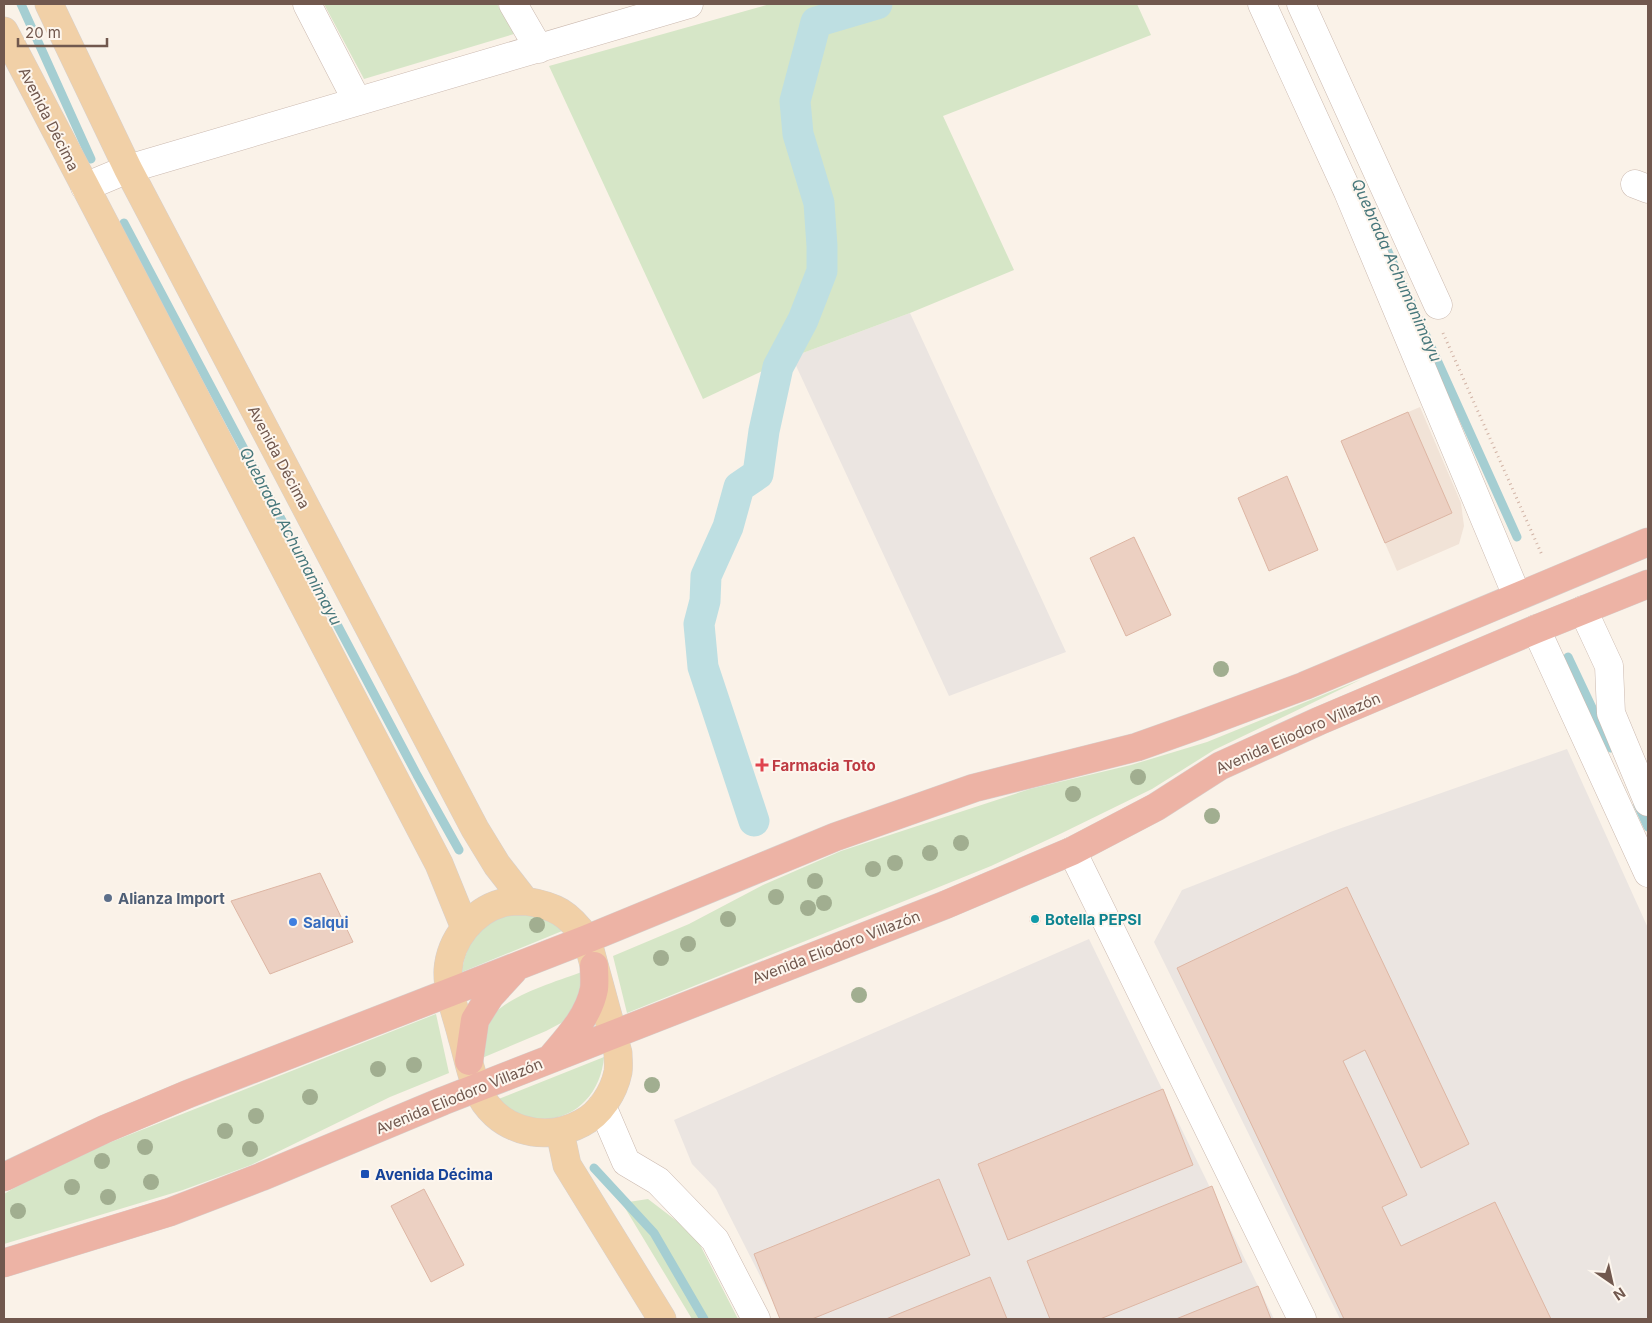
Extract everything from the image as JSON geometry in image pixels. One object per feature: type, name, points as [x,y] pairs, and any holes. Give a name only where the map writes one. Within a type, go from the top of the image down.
[{"type":"highway","points":[[4,1177],[105,1129],[188,1094],[587,939],[835,837],[974,788],[1137,747],[1199,725],[1304,686],[1648,542]]},
{"type":"highway","name":"Avenida Eliodoro Villazón","points":[[4,1263],[170,1212],[261,1177],[443,1100],[945,905],[1072,851],[1156,807],[1220,766],[1319,721],[1648,584]]},
{"type":"highway","points":[[469,1061],[475,1020],[490,996],[517,966]]},
{"type":"highway","points":[[550,1059],[573,1033],[586,1010],[594,990],[594,966]]},
{"type":"main road","name":"Avenida Décima","points":[[49,4],[128,169],[474,829],[525,900]]},
{"type":"main road","name":"Avenida Décima","points":[[4,31],[439,864],[465,928]]},
{"type":"main road","points":[[525,900],[544,904],[561,912],[576,924],[587,939],[618,1053],[618,1072],[612,1090],[602,1106],[588,1120],[571,1129],[549,1134],[526,1132],[506,1123],[488,1108],[477,1088],[469,1061],[451,993],[448,970],[453,948],[465,928],[482,912],[502,903],[525,900]]},
{"type":"main road","points":[[560,1132],[567,1165],[662,1319]]},
{"type":"street","points":[[307,4],[357,101]]},
{"type":"street","points":[[514,4],[539,49]]},
{"type":"street","points":[[85,187],[128,169],[689,4]]},
{"type":"street","points":[[1262,4],[1348,192],[1517,596]]},
{"type":"street","points":[[1302,4],[1438,305]]},
{"type":"street","points":[[1583,610],[1609,666],[1610,713],[1648,802]]},
{"type":"street","points":[[1536,630],[1648,873]]},
{"type":"street","points":[[1072,851],[1302,1319]]},
{"type":"street","points":[[602,1106],[626,1162],[658,1181],[715,1240],[756,1319]]},
{"type":"path","points":[[1438,305],[1442,330],[1553,581]]},
{"type":"shaded area","points":[[910,313],[1066,652],[949,696],[792,357]]},
{"type":"shaded area","points":[[1420,407],[1461,503],[1464,526],[1459,544],[1397,571],[1341,441]]},
{"type":"shaded area","points":[[1567,749],[1648,928],[1648,1319],[1340,1319],[1154,942],[1182,890],[1333,831]]},
{"type":"shaded area","points":[[1089,939],[1274,1319],[782,1319],[716,1189],[692,1164],[674,1120]]},
{"type":"green space","points":[[324,4],[497,4],[514,34],[364,79]]},
{"type":"green space","points":[[770,4],[1137,4],[1151,35],[943,116],[1014,270],[910,313],[792,357],[703,399],[549,66]]},
{"type":"green space","points":[[1362,679],[1214,750],[1152,789],[991,866],[627,1013],[613,956],[689,924],[763,885],[841,851],[1030,789],[1131,765],[1207,742]]},
{"type":"green space","points":[[531,912],[567,929],[462,972],[469,946],[485,926],[500,916]]},
{"type":"green space","points":[[582,972],[582,997],[563,1022],[482,1058],[487,1023],[504,1005],[544,986]]},
{"type":"green space","points":[[436,1014],[449,1073],[390,1097],[251,1165],[183,1190],[4,1244],[4,1194],[14,1188],[83,1153]]},
{"type":"green space","points":[[604,1057],[602,1070],[591,1094],[582,1104],[561,1116],[548,1119],[519,1115],[496,1100]]},
{"type":"green space","points":[[648,1199],[695,1235],[738,1319],[692,1319],[622,1203]]},
{"type":"building","points":[[1408,412],[1452,513],[1385,543],[1341,441]]},
{"type":"building","points":[[1287,476],[1318,550],[1269,571],[1238,498]]},
{"type":"building","points":[[1134,537],[1171,615],[1126,636],[1090,558]]},
{"type":"building","name":"Salqui","points":[[320,873],[353,942],[270,974],[231,901]]},
{"type":"building","points":[[1347,887],[1469,1144],[1421,1168],[1365,1050],[1343,1061],[1407,1195],[1382,1207],[1401,1246],[1495,1202],[1551,1319],[1344,1319],[1177,968]]},
{"type":"building","name":"Botella PEPSI","points":[[1035,913],[1041,919],[1035,925],[1029,919]]},
{"type":"building","points":[[1163,1089],[1193,1165],[1008,1240],[978,1164]]},
{"type":"building","points":[[939,1179],[970,1255],[812,1319],[780,1319],[754,1254]]},
{"type":"building","points":[[1212,1186],[1242,1262],[1100,1319],[1050,1319],[1027,1261]]},
{"type":"building","points":[[424,1189],[464,1265],[431,1282],[391,1206]]},
{"type":"building","points":[[990,1277],[1007,1319],[886,1319]]},
{"type":"building","points":[[1258,1286],[1271,1319],[1176,1319]]},
{"type":"waterway","name":"Quebrada Achumanimayu","points":[[21,4],[91,159]]},
{"type":"waterway","points":[[754,821],[703,667],[699,624],[705,601],[706,576],[728,527],[739,487],[758,474],[764,431],[778,367],[803,320],[822,271],[819,203],[798,134],[795,101],[816,22],[877,4]]},
{"type":"waterway","name":"Quebrada Achumanimayu","points":[[124,223],[417,775],[459,850]]},
{"type":"waterway","name":"Quebrada Achumanimayu","points":[[1376,225],[1517,537]]},
{"type":"waterway","name":"Quebrada Achumanimayu","points":[[1568,657],[1611,748]]},
{"type":"waterway","name":"Quebrada Achumanimayu","points":[[1638,805],[1648,827]]},
{"type":"waterway","name":"Quebrada Achumanimayu","points":[[594,1168],[654,1233],[704,1319]]},
{"type":"place","name":"Farmacia Toto","points":[[762,765]]},
{"type":"place","name":"Alianza Import","points":[[108,898]]},
{"type":"place","name":"Botella PEPSI","points":[[1035,919]]},
{"type":"place","name":"Salqui","points":[[293,922]]},
{"type":"place","name":"Avenida Décima","points":[[365,1174]]}]
